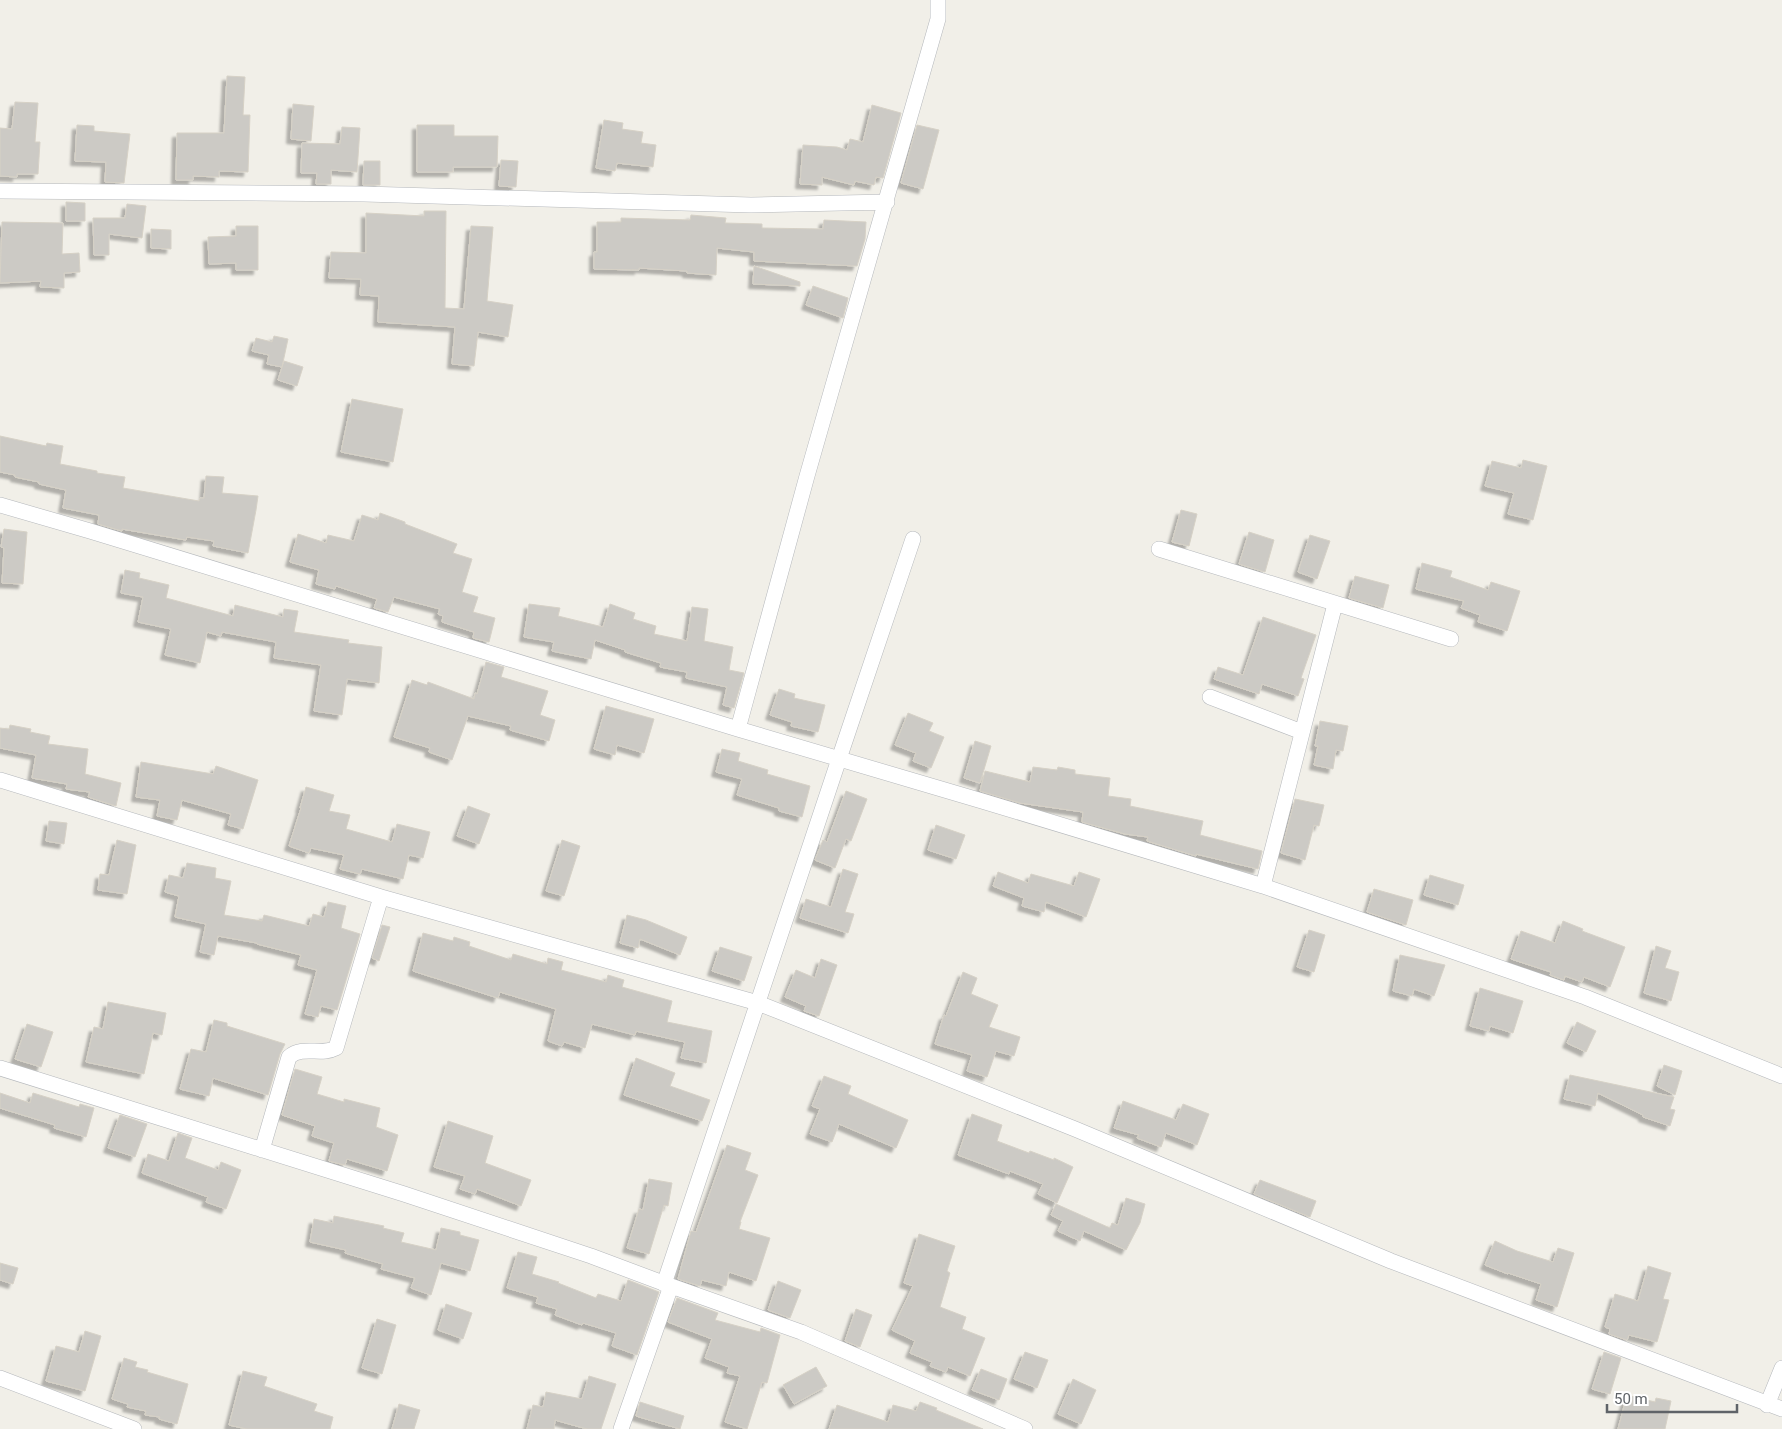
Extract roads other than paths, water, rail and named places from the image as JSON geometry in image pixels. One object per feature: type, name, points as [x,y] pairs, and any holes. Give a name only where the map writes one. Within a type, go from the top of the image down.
[{"type":"street","points":[[738,730],[807,476],[938,19],[938,0]]},
{"type":"street","points":[[0,191],[364,194],[751,205],[887,202]]},
{"type":"street","points":[[0,505],[738,730],[1263,886],[1584,997],[1782,1076]]},
{"type":"street","points":[[622,1429],[758,1003],[913,539]]},
{"type":"street","points":[[1159,549],[1451,639]]},
{"type":"street","points":[[1263,886],[1334,604]]},
{"type":"street","points":[[1210,698],[1302,732]]},
{"type":"street","points":[[0,780],[381,897],[758,1003],[1074,1129],[1391,1261],[1782,1409]]},
{"type":"street","points":[[262,1150],[289,1057],[295,1052],[302,1050],[331,1051],[336,1048],[381,897]]},
{"type":"street","points":[[0,1068],[414,1197],[591,1256],[801,1332],[1025,1429]]},
{"type":"street","points":[[1767,1404],[1782,1368]]},
{"type":"street","points":[[0,1378],[134,1429]]}]
